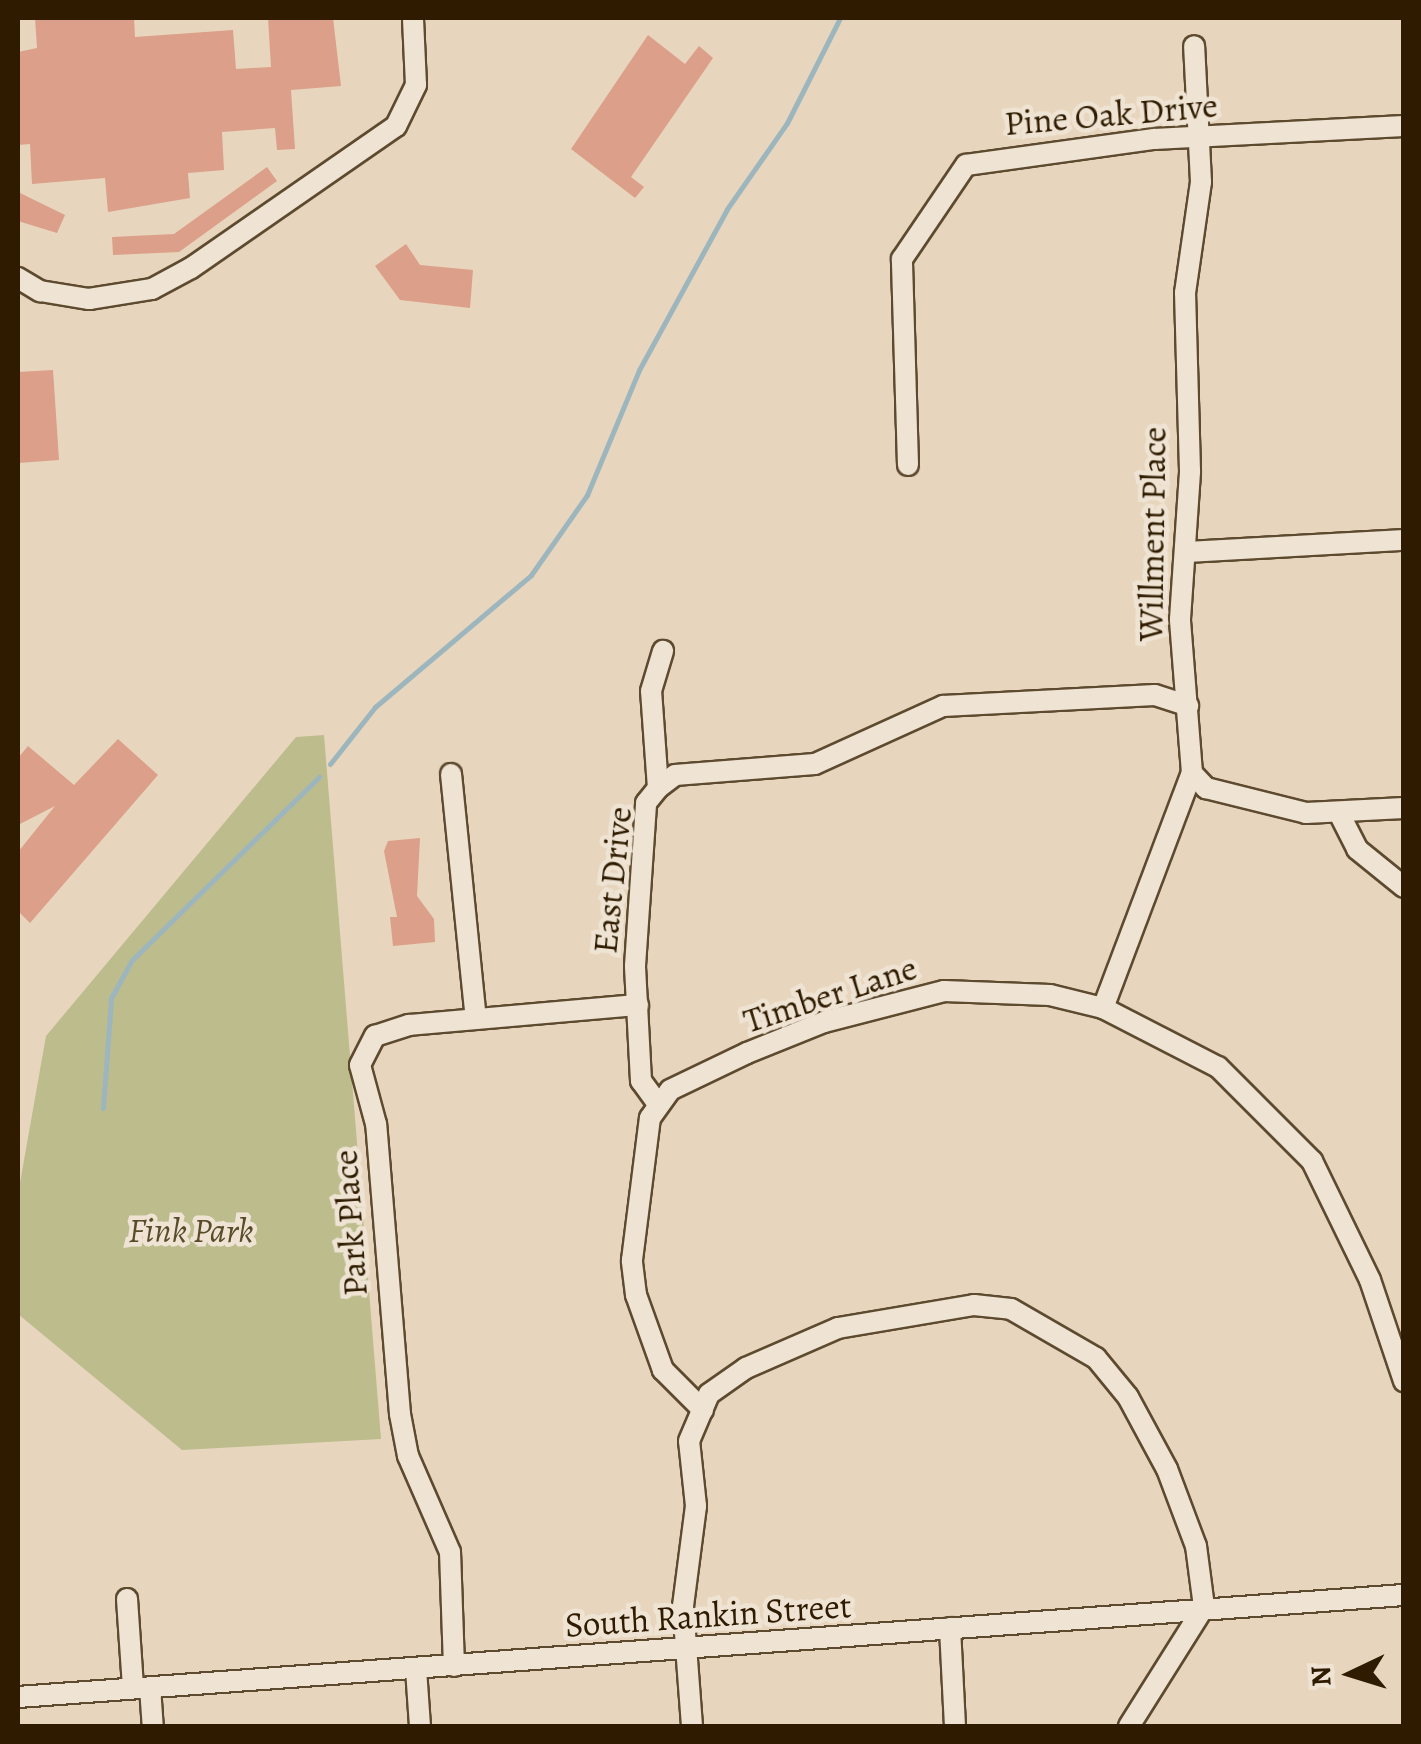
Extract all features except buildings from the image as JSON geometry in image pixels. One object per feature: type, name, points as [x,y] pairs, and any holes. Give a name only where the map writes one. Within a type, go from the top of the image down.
[{"type":"street","points":[[18,278],[40,291],[89,299],[152,289],[191,268],[396,126],[416,85],[414,18]]},
{"type":"street","name":"Willment Place","points":[[1103,1008],[1192,773],[1180,619],[1188,552],[1185,293],[1202,138],[1194,46]]},
{"type":"street","name":"Pine Oak Drive","points":[[908,465],[902,259],[949,182],[966,165],[997,156],[1404,126]]},
{"type":"street","points":[[1188,552],[1404,540]]},
{"type":"street","points":[[658,788],[651,692],[663,652]]},
{"type":"street","name":"East Drive","points":[[658,1104],[641,1081],[638,1005],[642,834],[646,804],[658,788],[676,776],[816,764],[943,706],[1155,695],[1188,706]]},
{"type":"street","points":[[1192,773],[1222,793],[1340,814],[1404,808]]},
{"type":"street","points":[[452,774],[476,1019]]},
{"type":"street","points":[[1340,814],[1357,848],[1404,887]]},
{"type":"street","name":"Timber Lane","points":[[658,1104],[695,1077],[824,1022],[944,991],[1050,995],[1103,1008],[1218,1067],[1312,1160],[1370,1280],[1404,1381]]},
{"type":"street","name":"Park Place","points":[[454,1666],[450,1552],[408,1456],[400,1414],[376,1124],[360,1066],[375,1036],[390,1030],[638,1005]]},
{"type":"street","points":[[658,1104],[632,1260],[636,1296],[664,1370],[703,1410]]},
{"type":"street","points":[[692,1726],[683,1606],[696,1506],[689,1442],[703,1410],[724,1380],[838,1328],[974,1305],[1011,1309],[1096,1358],[1128,1397],[1196,1546],[1204,1608],[1129,1726]]},
{"type":"street","name":"South Rankin Street","points":[[18,1697],[686,1652],[950,1628],[1404,1595]]},
{"type":"street","points":[[127,1599],[142,1688],[153,1726]]},
{"type":"street","points":[[950,1628],[956,1726]]},
{"type":"street","points":[[416,1669],[420,1726]]},
{"type":"green space","name":"Fink Park","points":[[324,735],[381,1439],[182,1450],[18,1314],[18,1194],[46,1036],[296,737]]},
{"type":"waterway","points":[[330,764],[375,707],[531,575],[587,495],[639,370],[727,209],[787,123],[840,18]]},
{"type":"waterway","points":[[103,1108],[111,998],[132,960],[319,777]]}]
